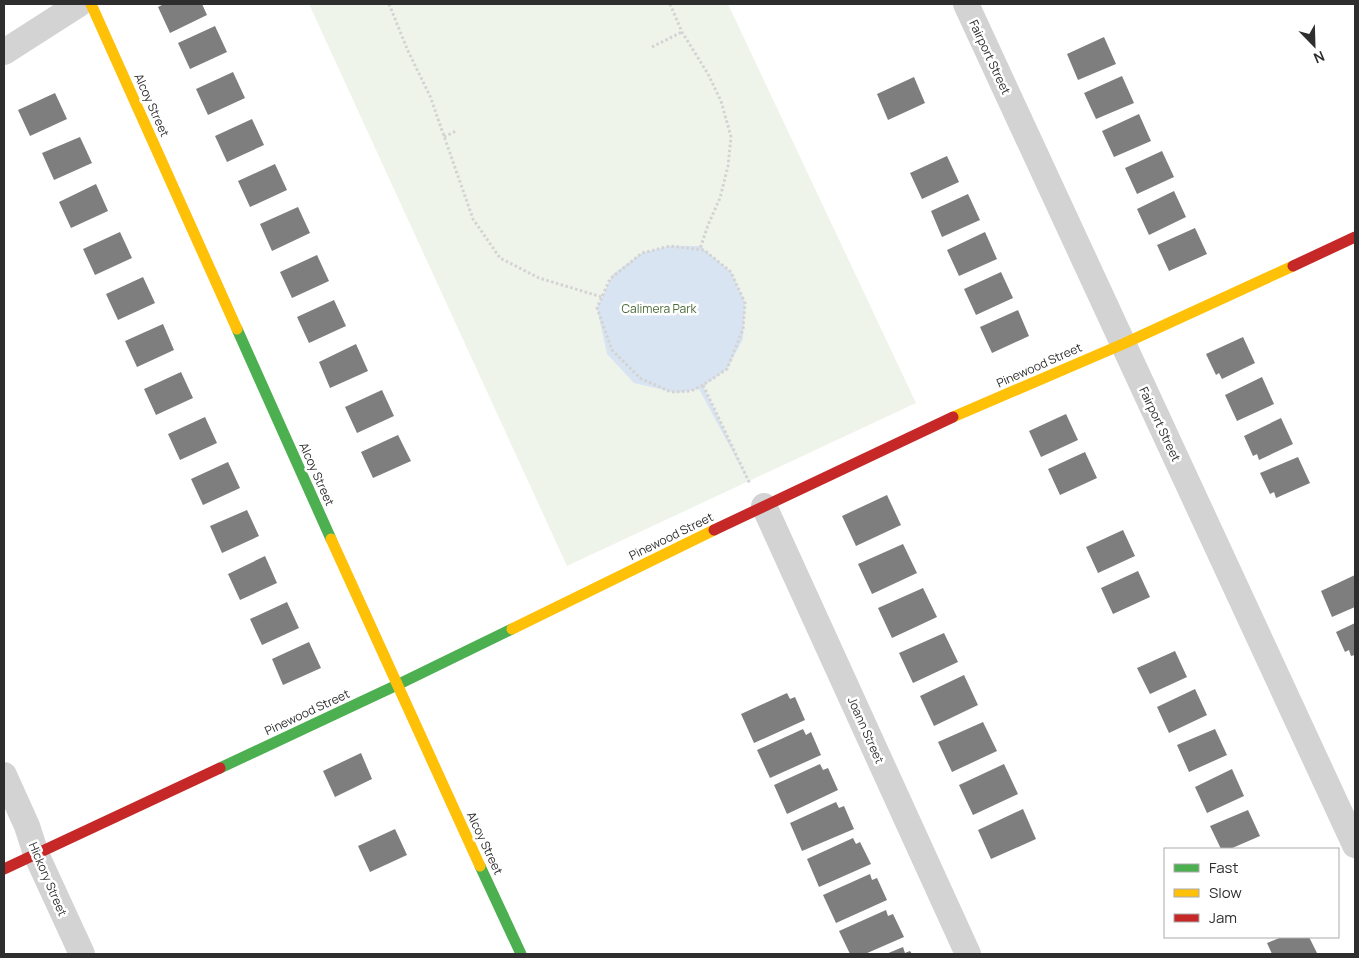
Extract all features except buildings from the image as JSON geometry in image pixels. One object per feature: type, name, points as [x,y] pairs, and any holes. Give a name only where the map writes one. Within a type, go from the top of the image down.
[{"type":"street","points":[[4,52],[79,4]]},
{"type":"street","name":"Alcoy Street","points":[[91,4],[397,685],[521,954]]},
{"type":"street","name":"Fairport Street","points":[[966,4],[1355,845]]},
{"type":"street","name":"Pinewood Street","points":[[4,869],[397,685],[758,496],[942,422],[1123,344],[1355,236]]},
{"type":"street","name":"Joann Street","points":[[758,496],[968,954]]},
{"type":"street","name":"Hickory Street","points":[[4,775],[27,826],[36,854],[82,954]]},
{"type":"path","points":[[389,4],[408,51],[430,96],[474,219],[500,258],[540,278],[602,297]]},
{"type":"path","points":[[670,4],[682,32],[708,74],[721,101],[731,137],[728,166],[720,198],[700,249]]},
{"type":"path","points":[[652,47],[682,32]]},
{"type":"path","points":[[444,137],[456,131]]},
{"type":"path","points":[[670,246],[700,249],[704,250],[731,272],[745,303],[743,329],[727,369],[703,385],[691,390],[671,392],[640,378],[612,350],[597,308],[610,279],[642,253],[670,246]]},
{"type":"path","points":[[703,385],[758,496]]},
{"type":"green space","name":"Calimera Park","points":[[309,4],[728,4],[916,403],[567,566]]},
{"type":"shaded area","points":[[670,246],[700,246],[731,272],[745,303],[743,339],[727,369],[703,386],[751,486],[699,389],[677,393],[634,383],[607,354],[597,308],[613,274],[642,253]]},
{"type":"traffic: fast","points":[[237,329],[331,539]]},
{"type":"traffic: fast","points":[[220,768],[512,629]]},
{"type":"traffic: fast","points":[[480,866],[521,954]]},
{"type":"traffic: slow","points":[[91,4],[237,329]]},
{"type":"traffic: slow","points":[[953,417],[1123,344],[1293,266]]},
{"type":"traffic: slow","points":[[512,629],[714,530]]},
{"type":"traffic: slow","points":[[331,539],[480,866]]},
{"type":"traffic: jam","points":[[1293,266],[1355,237]]},
{"type":"traffic: jam","points":[[714,530],[953,417]]},
{"type":"traffic: jam","points":[[4,869],[220,768]]}]
